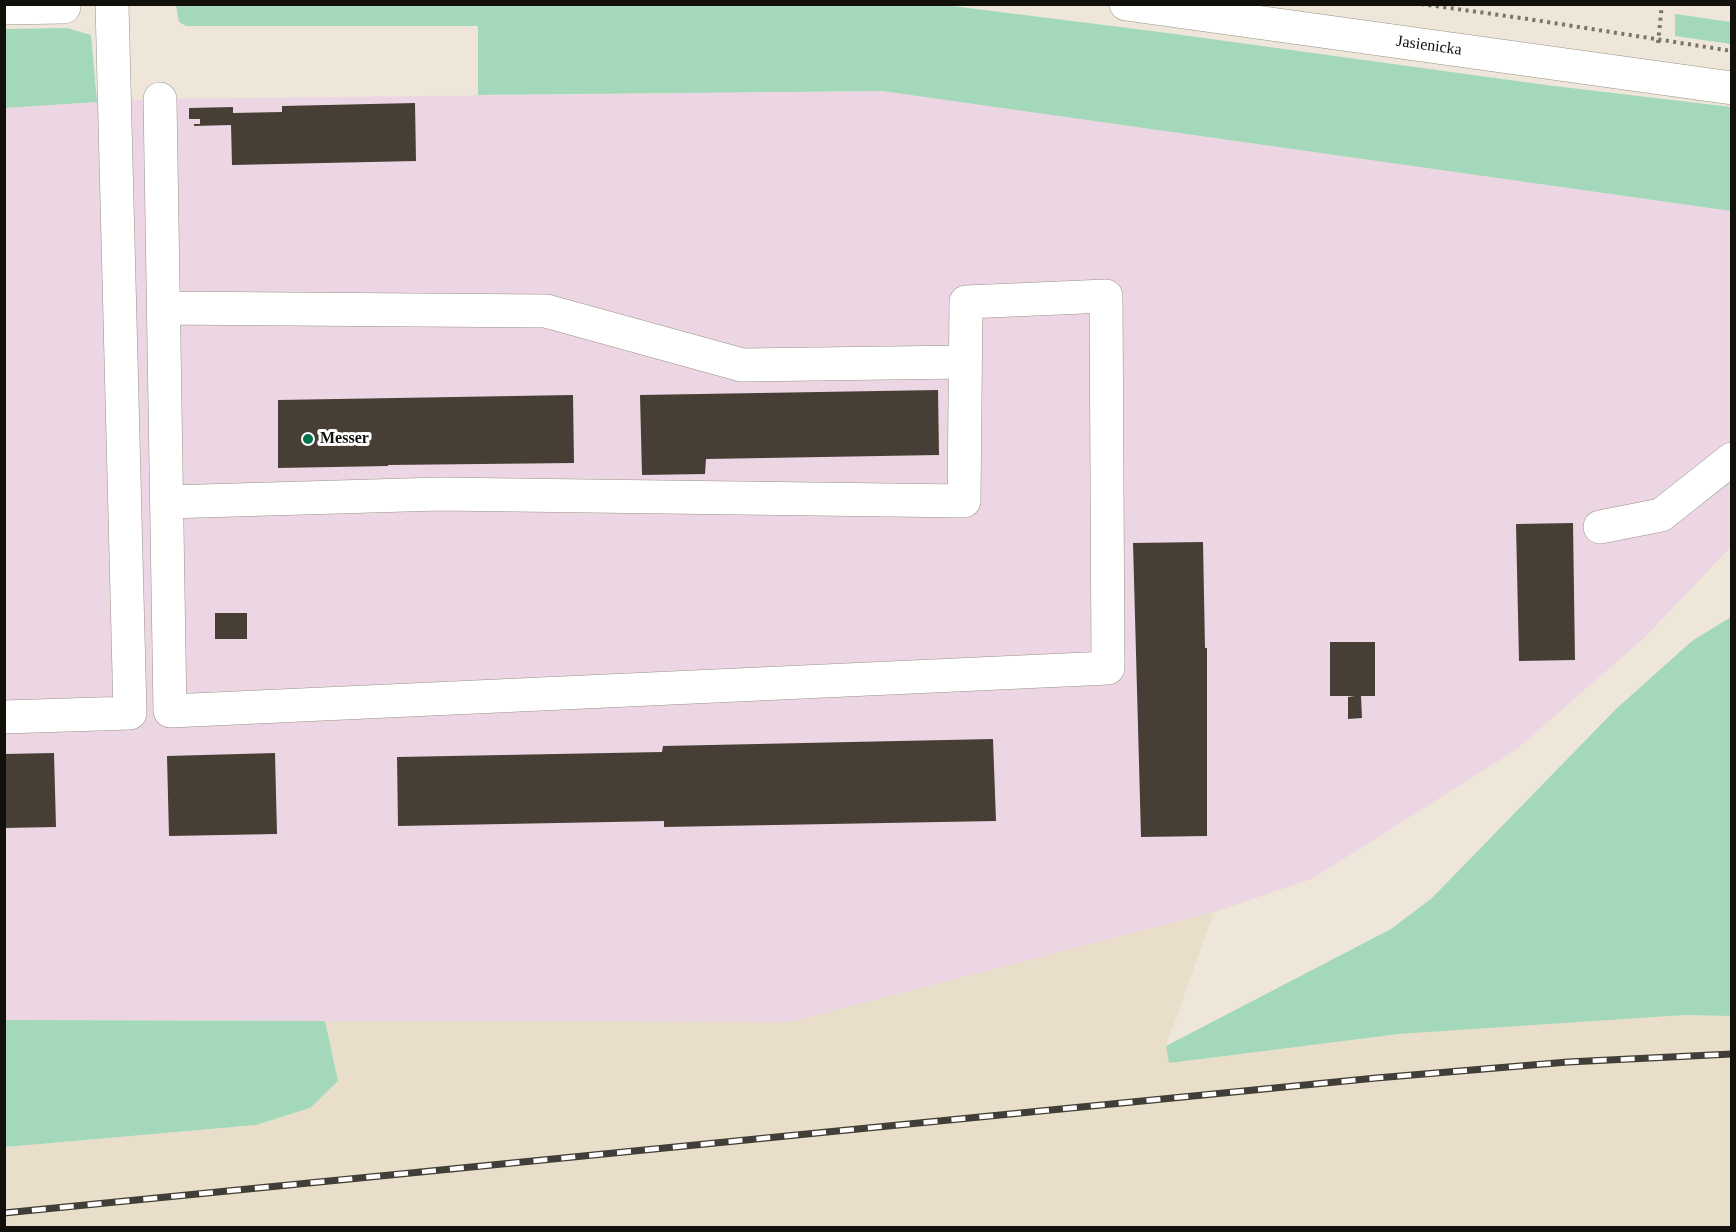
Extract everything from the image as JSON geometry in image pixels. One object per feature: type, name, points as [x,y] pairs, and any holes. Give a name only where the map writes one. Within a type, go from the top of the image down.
[{"type":"main road","points":[[112,4],[130,713]]},
{"type":"main road","name":"Jasienicka","points":[[1126,4],[1731,88]]},
{"type":"main road","points":[[4,8],[64,7]]},
{"type":"main road","points":[[160,99],[170,711]]},
{"type":"main road","points":[[4,717],[1108,668],[1106,296],[966,302],[964,501],[440,494],[167,502]]},
{"type":"main road","points":[[164,308],[546,311],[742,365],[965,362]]},
{"type":"main road","points":[[1600,527],[1661,515],[1731,459]]},
{"type":"path","points":[[1421,4],[1731,51]]},
{"type":"path","points":[[1654,76],[1662,4]]},
{"type":"shaded area","points":[[882,91],[1731,211],[1731,547],[1644,638],[1517,749],[1312,879],[1214,912],[790,1022],[5,1020],[5,108],[147,99]]},
{"type":"shaded area","points":[[1214,912],[1166,1046],[1169,1063],[1399,1034],[1685,1015],[1731,1016],[1731,1227],[5,1228],[5,1147],[256,1125],[310,1108],[338,1081],[325,1021],[790,1022]]},
{"type":"green space","points":[[176,5],[944,5],[1546,85],[1731,107],[1731,211],[882,91],[478,95],[478,26],[186,26],[179,22]]},
{"type":"green space","points":[[1675,14],[1731,22],[1731,44],[1675,36]]},
{"type":"green space","points":[[67,28],[91,35],[97,102],[5,108],[5,29]]},
{"type":"green space","points":[[1731,617],[1731,1016],[1685,1015],[1399,1034],[1169,1063],[1166,1046],[1391,929],[1432,898],[1616,709],[1692,641]]},
{"type":"green space","points":[[5,1020],[325,1021],[338,1081],[310,1108],[256,1125],[5,1147]]},
{"type":"building","points":[[415,103],[416,161],[232,165],[231,125],[194,126],[194,124],[200,124],[200,119],[189,119],[189,108],[233,107],[233,113],[282,112],[282,106]]},
{"type":"building","points":[[938,390],[939,455],[706,459],[705,474],[642,475],[640,395]]},
{"type":"building","points":[[573,395],[574,463],[278,468],[278,400]]},
{"type":"building","points":[[1573,523],[1575,660],[1519,661],[1516,524]]},
{"type":"building","points":[[1203,542],[1205,648],[1207,648],[1207,836],[1141,837],[1133,543]]},
{"type":"building","points":[[215,613],[247,613],[247,639],[215,639]]},
{"type":"building","points":[[1330,642],[1375,642],[1375,696],[1361,696],[1362,718],[1348,719],[1348,697],[1355,696],[1330,696]]},
{"type":"building","points":[[993,739],[996,821],[664,827],[664,821],[398,826],[397,757],[662,752],[663,746]]},
{"type":"building","points":[[54,753],[56,827],[4,828],[4,754]]},
{"type":"building","points":[[275,753],[277,834],[169,836],[167,756]]},
{"type":"railway","points":[[4,1213],[1376,1078],[1568,1062],[1732,1054]]},
{"type":"place","name":"Messer","points":[[308,439]]}]
